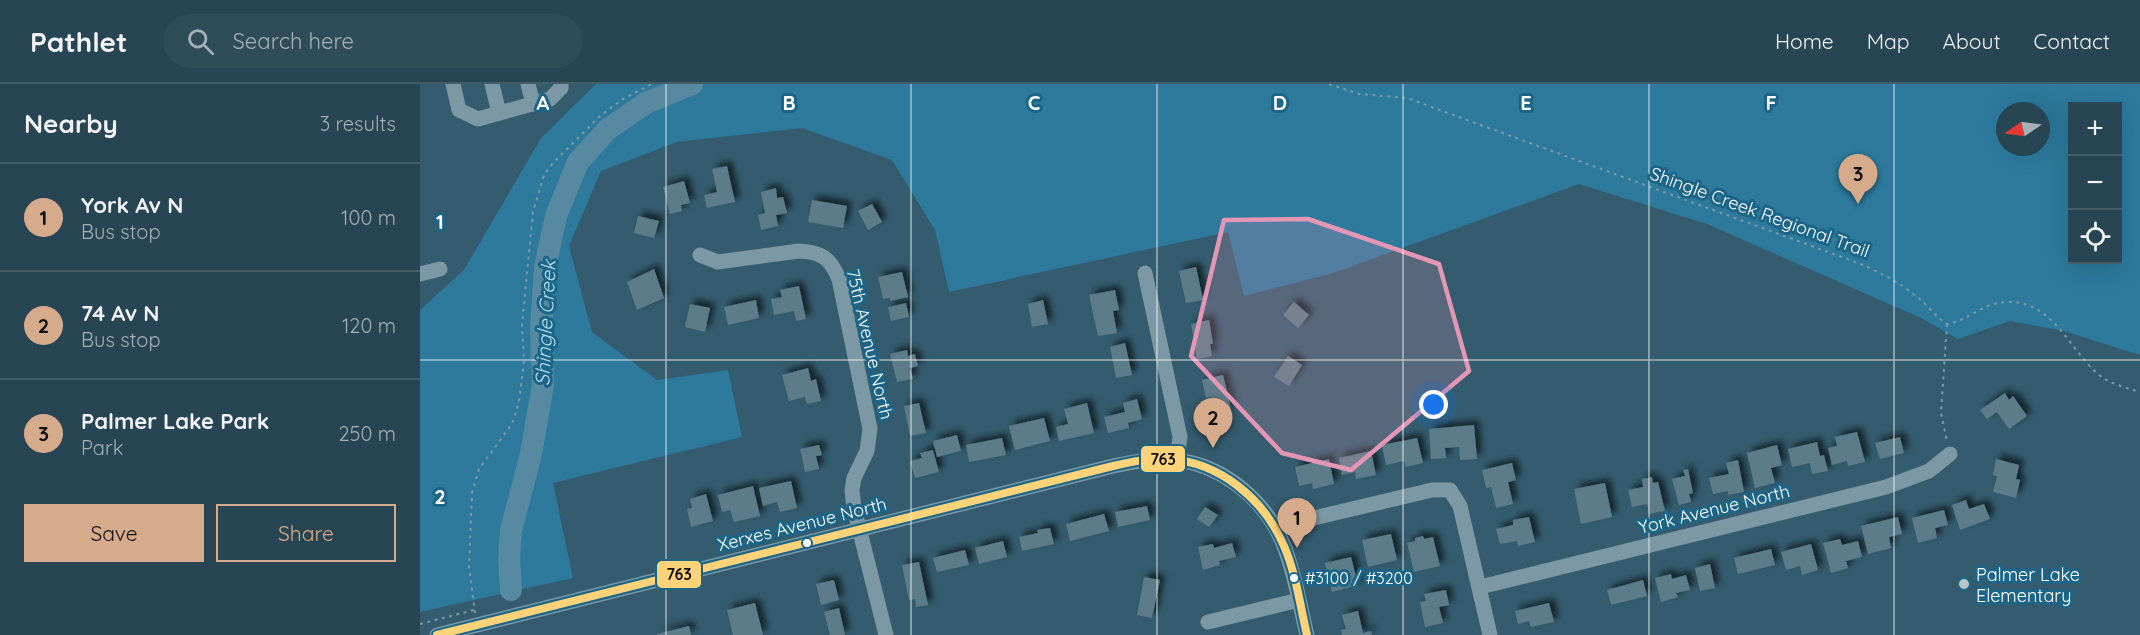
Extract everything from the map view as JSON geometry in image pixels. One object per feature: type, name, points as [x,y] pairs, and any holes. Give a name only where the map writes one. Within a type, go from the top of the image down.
[{"type":"street","points":[[453,84],[459,110],[478,119],[550,99],[561,88],[561,84]]},
{"type":"street","points":[[492,84],[499,113]]},
{"type":"street","points":[[528,84],[533,104]]},
{"type":"street","name":"75th Avenue North","points":[[700,255],[718,262],[799,251],[812,252],[825,257],[833,266],[839,279],[870,429],[867,452],[854,478],[852,490],[886,635]]},
{"type":"street","points":[[420,274],[440,269]]},
{"type":"street","points":[[1145,273],[1180,437],[1177,460]]},
{"type":"street","name":"York Avenue North","points":[[1480,587],[1886,487],[1929,471],[1950,454]]},
{"type":"street","name":"Xerxes Avenue North","points":[[437,635],[1129,463],[1177,460],[1206,468],[1238,486],[1261,507],[1277,530],[1289,560],[1307,635]]},
{"type":"street","points":[[1277,530],[1297,522],[1421,493],[1450,490],[1460,506],[1490,635]]},
{"type":"street","points":[[1208,622],[1299,600]]},
{"type":"path","points":[[420,624],[474,610],[469,567],[472,493],[476,476],[483,462],[512,423],[519,402],[524,361],[522,316],[533,212],[544,175],[566,148],[600,116],[623,99],[652,84]]},
{"type":"path","name":"Shingle Creek Regional Trail","points":[[1329,84],[1359,94],[1407,98],[1851,260],[1875,270],[1916,296],[1947,324]]},
{"type":"path","points":[[1950,454],[1941,413],[1947,324],[1954,323],[1991,305],[2007,302],[2023,304],[2049,319],[2104,379],[2140,392]]},
{"type":"highlighted area","points":[[1308,219],[1439,264],[1469,371],[1351,470],[1282,453],[1191,356],[1224,220]]},
{"type":"shaded area","points":[[596,84],[2140,84],[2140,355],[2064,331],[2010,321],[1958,339],[1921,318],[1707,224],[1579,184],[1333,273],[1244,296],[1228,232],[949,292],[935,230],[892,160],[802,128],[677,142],[601,171],[569,246],[592,332],[657,380],[728,370],[742,437],[553,483],[573,578],[420,612],[420,310],[464,270],[541,138]]},
{"type":"building","points":[[727,166],[735,202],[707,208],[704,195],[717,192],[712,169]]},
{"type":"building","points":[[684,181],[690,203],[681,205],[682,211],[670,214],[663,187]]},
{"type":"building","points":[[776,188],[777,198],[783,197],[787,213],[776,215],[778,226],[761,230],[758,215],[765,213],[761,192]]},
{"type":"building","points":[[812,200],[847,206],[843,228],[808,222]]},
{"type":"building","points":[[872,204],[882,222],[868,230],[858,211]]},
{"type":"building","points":[[638,216],[659,221],[654,238],[634,233]]},
{"type":"building","points":[[1196,267],[1203,300],[1186,303],[1179,271]]},
{"type":"building","points":[[654,269],[664,298],[637,310],[627,282]]},
{"type":"building","points":[[902,272],[908,297],[890,301],[890,298],[883,299],[878,277]]},
{"type":"building","points":[[799,286],[806,319],[796,321],[794,311],[774,315],[771,299],[782,297],[780,290]]},
{"type":"building","points":[[1115,290],[1119,310],[1113,311],[1117,333],[1098,336],[1089,295]]},
{"type":"building","points":[[756,300],[759,318],[728,325],[724,307]]},
{"type":"building","points":[[1043,300],[1048,324],[1032,327],[1028,304]]},
{"type":"building","points":[[1294,302],[1309,315],[1298,328],[1283,315]]},
{"type":"building","points":[[906,303],[909,317],[891,321],[888,307]]},
{"type":"building","points":[[690,304],[710,308],[705,332],[685,327]]},
{"type":"building","points":[[1209,320],[1213,344],[1210,344],[1212,356],[1197,359],[1191,324]]},
{"type":"building","points":[[1125,343],[1132,375],[1116,378],[1110,347]]},
{"type":"building","points":[[907,350],[908,356],[915,354],[918,366],[910,368],[913,379],[897,382],[890,354]]},
{"type":"building","points":[[1288,356],[1302,365],[1289,386],[1274,377]]},
{"type":"building","points":[[808,368],[811,381],[816,379],[821,401],[807,404],[805,397],[789,401],[782,375]]},
{"type":"building","points":[[1223,375],[1231,409],[1215,413],[1211,397],[1206,398],[1202,380]]},
{"type":"building","points":[[2005,393],[2009,400],[2013,396],[2027,416],[2009,429],[1997,412],[1987,419],[1980,410]]},
{"type":"building","points":[[1137,399],[1142,419],[1128,423],[1129,428],[1108,433],[1104,417],[1125,412],[1123,403]]},
{"type":"building","points":[[919,403],[926,433],[910,436],[904,406]]},
{"type":"building","points":[[1087,403],[1094,433],[1059,441],[1056,427],[1068,424],[1064,409]]},
{"type":"building","points":[[1044,418],[1050,441],[1015,450],[1009,426]]},
{"type":"building","points":[[1474,425],[1477,459],[1460,460],[1459,447],[1445,448],[1446,458],[1431,459],[1429,429]]},
{"type":"building","points":[[1857,432],[1865,462],[1848,466],[1847,461],[1832,465],[1828,448],[1837,446],[1835,437]]},
{"type":"building","points":[[957,435],[961,451],[937,457],[933,441]]},
{"type":"building","points":[[1900,437],[1904,453],[1880,459],[1875,443]]},
{"type":"building","points":[[1002,438],[1006,455],[969,462],[966,445]]},
{"type":"building","points":[[1417,438],[1423,463],[1406,467],[1404,461],[1386,465],[1382,445]]},
{"type":"building","points":[[1817,442],[1820,456],[1824,455],[1828,471],[1812,474],[1810,463],[1792,467],[1788,449]]},
{"type":"building","points":[[819,445],[822,455],[816,456],[819,469],[805,472],[800,449]]},
{"type":"building","points":[[1777,445],[1782,465],[1771,468],[1775,483],[1755,488],[1747,453]]},
{"type":"building","points":[[933,450],[939,472],[915,478],[910,461],[922,458],[920,453]]},
{"type":"building","points":[[1371,451],[1376,475],[1356,479],[1355,472],[1342,475],[1339,458]]},
{"type":"building","points":[[1329,459],[1334,484],[1313,489],[1312,483],[1299,486],[1295,467]]},
{"type":"building","points":[[1996,459],[2019,465],[2016,479],[2020,480],[2016,498],[1993,492],[1997,476],[1993,475]]},
{"type":"building","points":[[1738,460],[1744,492],[1728,495],[1728,491],[1713,494],[1709,478],[1729,474],[1726,463]]},
{"type":"building","points":[[1512,463],[1516,480],[1508,482],[1513,504],[1496,508],[1491,487],[1486,488],[1482,470]]},
{"type":"building","points":[[1688,469],[1693,493],[1689,494],[1691,502],[1679,505],[1672,479],[1685,476],[1683,470]]},
{"type":"building","points":[[1652,477],[1653,483],[1658,482],[1665,511],[1649,514],[1647,504],[1632,507],[1628,490],[1643,487],[1642,479]]},
{"type":"building","points":[[791,481],[797,508],[780,512],[777,502],[763,506],[759,488]]},
{"type":"building","points":[[1605,483],[1612,517],[1581,524],[1574,489]]},
{"type":"building","points":[[753,486],[760,516],[734,522],[730,510],[722,512],[718,495]]},
{"type":"building","points":[[706,494],[713,521],[691,527],[687,509],[692,508],[690,499]]},
{"type":"building","points":[[1966,500],[1969,509],[1984,504],[1990,519],[1960,530],[1952,505]]},
{"type":"building","points":[[1147,506],[1150,520],[1118,527],[1115,512]]},
{"type":"building","points":[[1205,507],[1218,515],[1209,527],[1197,519]]},
{"type":"building","points":[[1944,510],[1948,525],[1935,528],[1937,538],[1918,543],[1912,518]]},
{"type":"building","points":[[1104,514],[1109,531],[1070,541],[1066,524]]},
{"type":"building","points":[[1529,517],[1535,542],[1518,546],[1517,541],[1500,544],[1496,529],[1513,525],[1513,520]]},
{"type":"building","points":[[1898,517],[1902,534],[1889,537],[1891,548],[1868,554],[1861,526]]},
{"type":"building","points":[[1050,528],[1054,544],[1022,551],[1019,537]]},
{"type":"building","points":[[1391,534],[1397,560],[1368,567],[1362,540]]},
{"type":"building","points":[[1423,536],[1424,539],[1433,537],[1440,566],[1414,572],[1407,543]]},
{"type":"building","points":[[1840,539],[1842,545],[1858,541],[1862,557],[1846,561],[1848,568],[1831,573],[1823,543]]},
{"type":"building","points":[[1003,541],[1007,557],[979,564],[975,548]]},
{"type":"building","points":[[1232,543],[1236,557],[1219,561],[1220,565],[1203,570],[1198,547],[1213,544],[1214,548]]},
{"type":"building","points":[[1811,544],[1818,570],[1802,575],[1800,566],[1786,570],[1781,552]]},
{"type":"building","points":[[1771,549],[1775,565],[1738,574],[1734,558]]},
{"type":"building","points":[[965,550],[969,565],[937,572],[933,558]]},
{"type":"building","points":[[1351,557],[1358,585],[1332,592],[1325,563]]},
{"type":"building","points":[[919,562],[928,605],[916,607],[915,599],[909,600],[902,565]]},
{"type":"building","points":[[1710,564],[1715,588],[1700,591],[1695,568]]},
{"type":"building","points":[[1671,574],[1672,579],[1686,575],[1690,590],[1676,593],[1678,597],[1661,602],[1655,578]]},
{"type":"building","points":[[1144,577],[1160,580],[1152,618],[1137,615]]},
{"type":"building","points":[[834,580],[839,600],[821,605],[816,584]]},
{"type":"building","points":[[1643,580],[1647,596],[1611,605],[1607,590]]},
{"type":"building","points":[[1446,590],[1449,605],[1439,607],[1443,623],[1425,627],[1420,602],[1426,601],[1424,594]]},
{"type":"building","points":[[755,603],[763,635],[733,635],[727,610]]},
{"type":"building","points":[[1549,603],[1554,622],[1531,627],[1529,621],[1518,624],[1515,611]]},
{"type":"building","points":[[839,608],[845,635],[830,635],[824,612]]},
{"type":"building","points":[[1358,611],[1363,633],[1371,631],[1372,635],[1342,635],[1341,630],[1346,629],[1342,615]]},
{"type":"building","points":[[689,626],[691,635],[657,635],[657,634]]},
{"type":"waterway","name":"Shingle Creek","points":[[511,590],[509,559],[511,530],[531,454],[543,385],[541,329],[545,267],[556,216],[578,162],[608,129],[646,103],[692,84]]},
{"type":"transit line","name":"763","points":[[437,635],[1113,466],[1161,459],[1187,462],[1222,475],[1238,486],[1265,513],[1288,557],[1307,635]]},
{"type":"place","name":"Palmer Lake Park","points":[[1858,204]]},
{"type":"place","name":"74 Av N","points":[[1213,448]]},
{"type":"place","name":"York Av N","points":[[1297,548]]},
{"type":"place","name":"#3100 / #3200","points":[[1294,578]]},
{"type":"place","name":"Palmer Lake Elementary","points":[[1964,584]]}]
